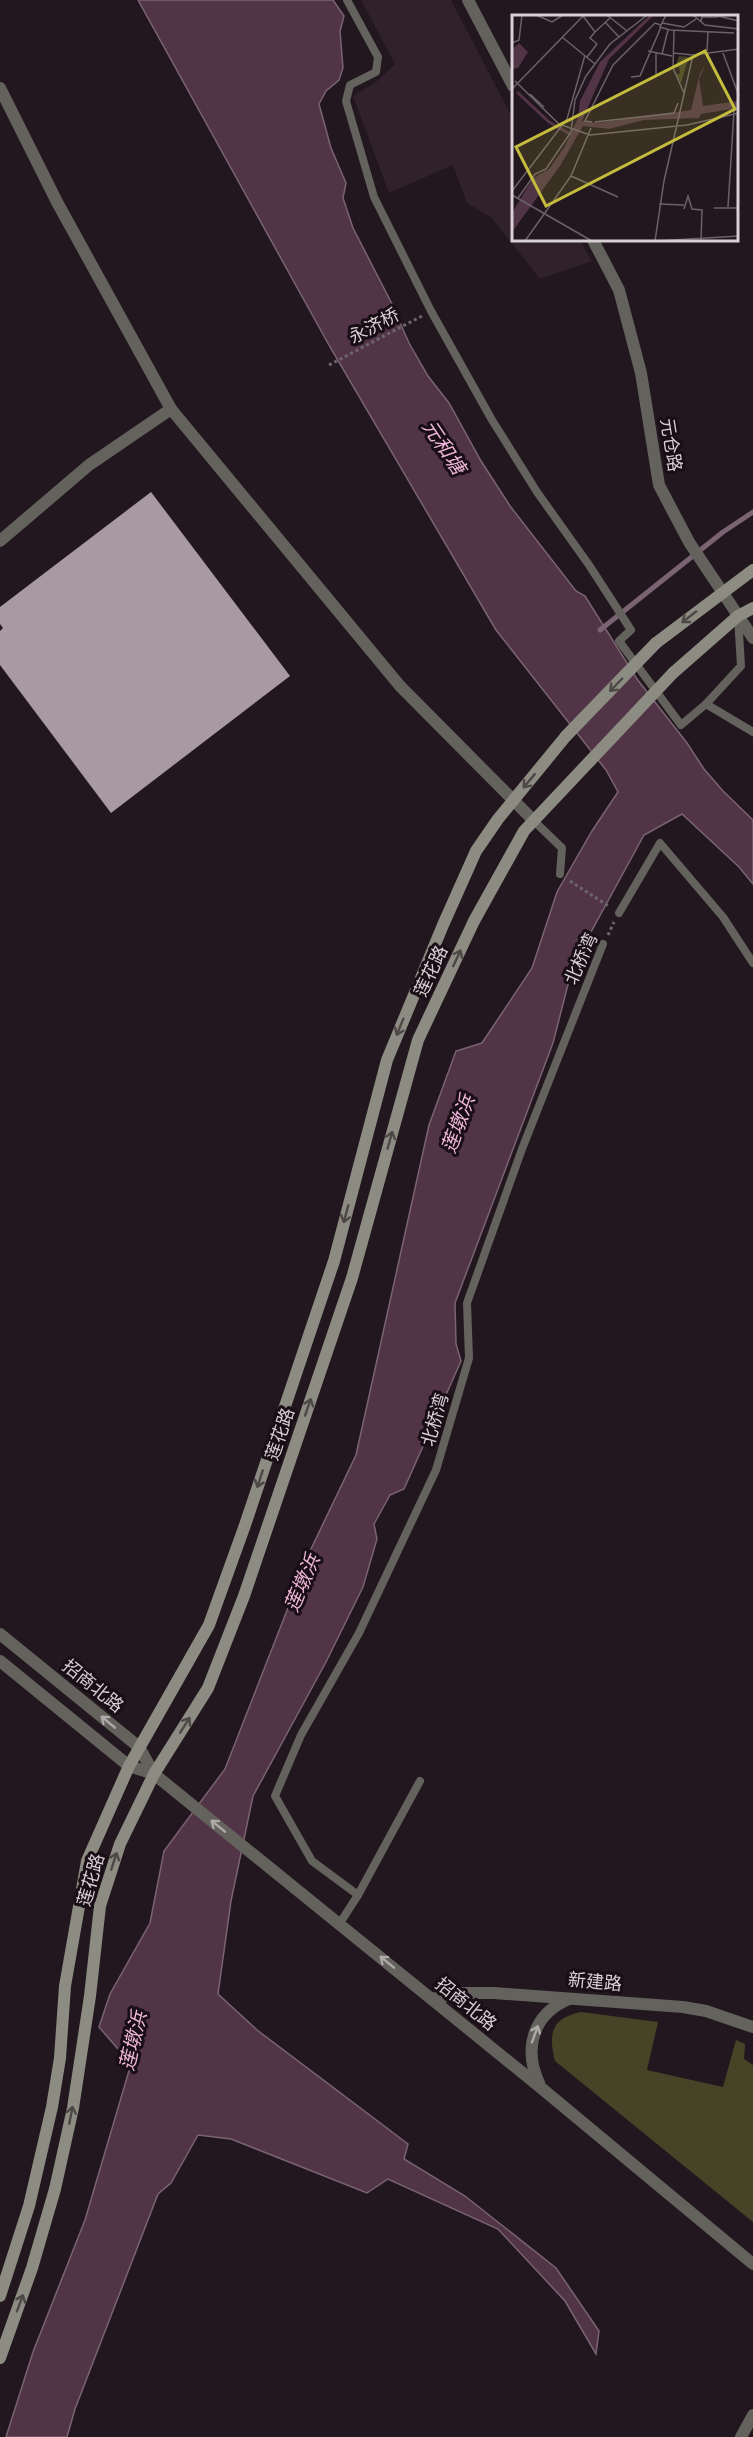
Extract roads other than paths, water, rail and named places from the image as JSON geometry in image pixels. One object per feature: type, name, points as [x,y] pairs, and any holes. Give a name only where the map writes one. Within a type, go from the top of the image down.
[{"type":"main road","name":"莲花路","points":[[0,2296],[29,2206],[52,2107],[60,2058],[65,1986],[87,1861],[129,1766],[209,1625],[245,1526],[334,1261],[392,1049],[476,851],[566,736],[656,643],[722,591],[753,570]]},
{"type":"main road","name":"莲花路","points":[[0,2358],[32,2268],[63,2154],[90,1996],[100,1906],[120,1844],[154,1774],[208,1688],[244,1596],[352,1278],[418,1040],[474,921],[524,831],[673,673],[738,616],[753,608]]},
{"type":"street","points":[[468,0],[512,84]]},
{"type":"street","points":[[0,88],[57,202],[171,409],[400,686],[533,820]]},
{"type":"street","name":"元仓路","points":[[595,242],[620,290],[641,373],[659,485],[689,542],[753,638]]},
{"type":"street","points":[[0,542],[89,465],[171,409]]},
{"type":"street","name":"招商北路","points":[[0,1634],[139,1748],[154,1774],[340,1923],[753,2264]]},
{"type":"street","name":"招商北路","points":[[0,1661],[129,1766],[154,1774]]},
{"type":"street","name":"新建路","points":[[432,1999],[463,1993],[573,1998],[683,2007],[706,2011],[753,2027]]},
{"type":"street","points":[[540,2087],[532,2069],[533,2038],[544,2016],[556,2005],[573,1998]]},
{"type":"street","points":[[741,2437],[753,2415]]},
{"type":"lane","points":[[347,0],[378,57],[376,72],[350,85],[346,101],[374,197],[431,311],[492,420],[631,630],[619,642],[681,725],[706,704],[741,666],[738,616]]},
{"type":"lane","points":[[706,704],[753,732]]},
{"type":"lane","points":[[533,820],[562,848],[560,874]]},
{"type":"lane","points":[[619,913],[660,843],[723,917],[753,963]]},
{"type":"lane","name":"北桥湾","points":[[358,1895],[312,1861],[274,1796],[301,1735],[359,1633],[436,1470],[469,1358],[467,1303],[522,1149],[603,944]]},
{"type":"lane","points":[[340,1923],[358,1895],[420,1781]]},
{"type":"water","points":[[138,0],[333,0],[344,16],[340,31],[343,68],[339,80],[326,91],[319,104],[331,148],[346,183],[343,198],[353,228],[409,343],[428,376],[449,403],[481,461],[510,506],[576,591],[585,596],[637,679],[687,743],[704,769],[753,820],[753,884],[739,867],[682,814],[644,835],[573,965],[553,1043],[455,1303],[456,1344],[461,1361],[404,1489],[390,1495],[374,1524],[377,1539],[363,1587],[326,1662],[253,1796],[231,1901],[218,1994],[257,2030],[408,2144],[404,2159],[465,2196],[556,2268],[599,2331],[596,2354],[565,2301],[498,2229],[388,2179],[367,2193],[231,2139],[198,2135],[171,2183],[158,2194],[75,2409],[67,2437],[6,2437],[33,2352],[85,2220],[131,2064],[99,2027],[110,1994],[150,1923],[164,1851],[225,1769],[311,1549],[356,1455],[429,1125],[456,1051],[482,1043],[532,968],[557,892],[592,831],[618,792],[606,770],[496,630],[330,347]]},
{"type":"waterway","points":[[600,630],[723,532],[753,512]]},
{"type":"water label","name":"元和塘","points":[[444,447]]},
{"type":"water label","name":"莲墩浜","points":[[458,1124]]},
{"type":"water label","name":"莲墩浜","points":[[302,1583]]},
{"type":"water label","name":"莲墩浜","points":[[133,2041]]}]
